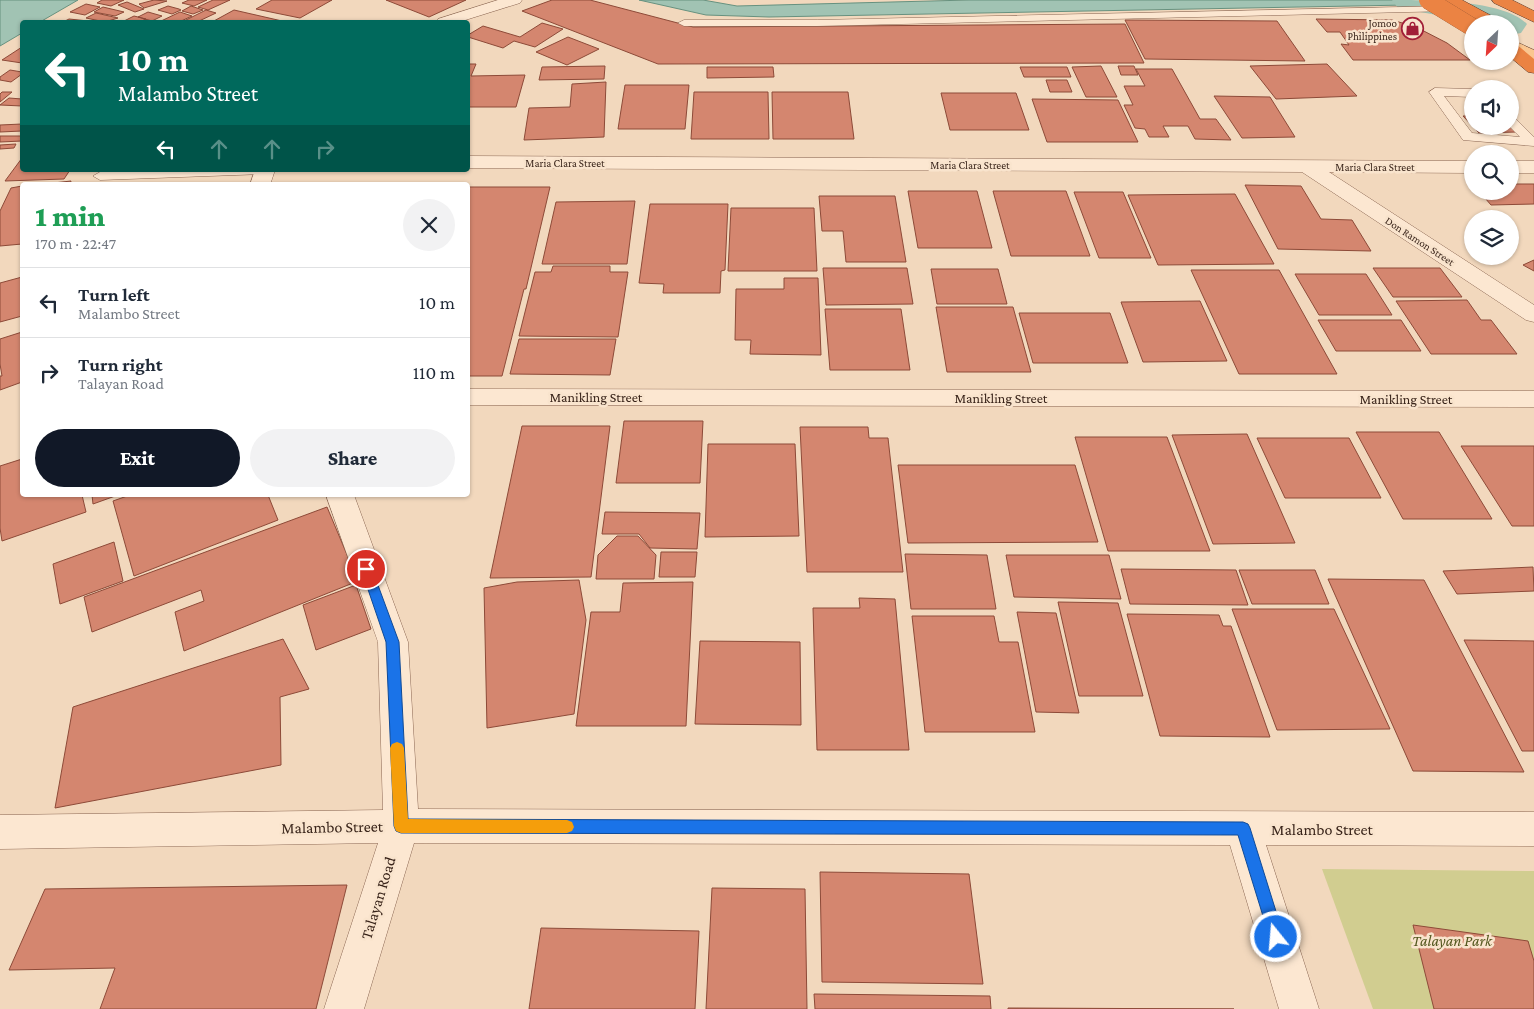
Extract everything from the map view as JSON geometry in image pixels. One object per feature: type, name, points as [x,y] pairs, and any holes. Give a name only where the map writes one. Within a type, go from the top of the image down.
[{"type":"highway","points":[[1428,0],[1464,20]]},
{"type":"highway","points":[[1445,4],[1472,15]]},
{"type":"highway","points":[[1519,36],[1534,44]]},
{"type":"highway","points":[[1519,52],[1534,59]]},
{"type":"highway","points":[[1519,55],[1534,68]]},
{"type":"main road","points":[[1499,0],[1534,18]]},
{"type":"main road","points":[[1445,4],[1464,18]]},
{"type":"street","points":[[450,20],[514,0]]},
{"type":"street","name":"Maria Clara Street","points":[[470,162],[1464,167]]},
{"type":"street","name":"Don Ramon Street","points":[[1306,166],[1534,315]]},
{"type":"street","points":[[1519,167],[1534,167]]},
{"type":"street","name":"Manikling Street","points":[[470,397],[1534,399]]},
{"type":"street","name":"Talayan Road","points":[[341,497],[393,642],[401,826],[344,1009]]},
{"type":"street","name":"Malambo Street","points":[[0,832],[401,826],[1534,829]]},
{"type":"street","points":[[1243,828],[1299,1009]]},
{"type":"lane","points":[[684,23],[826,22],[1445,4]]},
{"type":"lane","points":[[1464,93],[1435,92],[1464,132]]},
{"type":"lane","points":[[1519,129],[1533,142]]},
{"type":"lane","points":[[1467,135],[1468,137],[1533,142]]},
{"type":"lane","points":[[100,176],[210,172]]},
{"type":"green space","name":"Talayan Park","points":[[1322,869],[1534,871],[1534,1009],[1373,1009]]},
{"type":"shaded area","points":[[0,0],[78,0],[43,20],[20,20],[20,34],[0,46]]},
{"type":"shaded area","points":[[639,0],[703,0],[737,6],[969,0],[1398,0],[1407,5],[769,17],[706,15]]},
{"type":"building","points":[[102,0],[124,0],[111,6],[97,3]]},
{"type":"building","points":[[154,0],[167,1],[144,8],[139,4]]},
{"type":"building","points":[[189,0],[207,0],[194,6],[182,3]]},
{"type":"building","points":[[213,0],[230,0],[208,10],[198,7]]},
{"type":"building","points":[[272,0],[332,0],[300,18],[256,9]]},
{"type":"building","points":[[386,0],[466,0],[429,17]]},
{"type":"building","points":[[552,0],[590,0],[693,27],[1125,24],[1144,63],[658,64],[522,11]]},
{"type":"building","points":[[127,2],[144,9],[135,12],[118,5]]},
{"type":"building","points":[[86,4],[100,7],[85,15],[70,12]]},
{"type":"building","points":[[168,6],[181,10],[172,14],[158,10]]},
{"type":"building","points":[[191,6],[203,10],[193,14],[182,11]]},
{"type":"building","points":[[103,7],[124,12],[115,16],[94,12]]},
{"type":"building","points":[[206,10],[216,13],[201,20],[186,20]]},
{"type":"building","points":[[234,10],[278,20],[216,20]]},
{"type":"building","points":[[148,12],[162,16],[154,20],[138,17]]},
{"type":"building","points":[[180,12],[192,16],[183,20],[163,20]]},
{"type":"building","points":[[96,13],[118,18],[96,20],[86,18]]},
{"type":"building","points":[[134,16],[146,19],[144,20],[126,20]]},
{"type":"building","points":[[1316,19],[1392,20],[1416,27],[1447,43],[1464,56],[1464,60],[1353,60],[1341,44],[1349,45],[1340,32],[1327,32]]},
{"type":"building","points":[[1125,20],[1277,21],[1305,61],[1145,59]]},
{"type":"building","points":[[542,23],[563,29],[535,47],[514,41],[503,48],[470,38],[470,34],[483,26],[520,37]]},
{"type":"building","points":[[568,37],[599,49],[567,65],[536,52]]},
{"type":"building","points":[[20,48],[20,63],[2,60]]},
{"type":"building","points":[[470,64],[476,64],[471,76],[525,75],[516,107],[470,107]]},
{"type":"building","points":[[1327,64],[1357,96],[1276,99],[1250,66]]},
{"type":"building","points":[[605,66],[604,79],[539,80],[542,67]]},
{"type":"building","points":[[1101,66],[1117,97],[1086,97],[1072,67]]},
{"type":"building","points":[[1118,66],[1134,66],[1138,75],[1121,75]]},
{"type":"building","points":[[707,67],[773,67],[774,77],[707,78]]},
{"type":"building","points":[[1020,67],[1067,67],[1071,77],[1024,77]]},
{"type":"building","points":[[1136,69],[1172,69],[1200,119],[1216,119],[1231,140],[1195,139],[1188,126],[1163,126],[1169,137],[1149,137],[1145,129],[1135,128],[1124,105],[1133,105],[1124,86],[1145,86]]},
{"type":"building","points":[[10,70],[20,72],[20,75],[11,82],[0,80],[0,77]]},
{"type":"building","points":[[1046,80],[1067,80],[1072,92],[1050,92]]},
{"type":"building","points":[[606,82],[604,137],[524,140],[529,108],[570,107],[572,84]]},
{"type":"building","points":[[625,85],[689,85],[685,129],[618,129]]},
{"type":"building","points":[[2,92],[12,92],[0,102],[0,94]]},
{"type":"building","points":[[694,92],[768,92],[769,139],[691,139]]},
{"type":"building","points":[[772,92],[848,92],[854,139],[773,139]]},
{"type":"building","points":[[941,93],[1016,93],[1029,130],[950,130]]},
{"type":"building","points":[[1214,96],[1270,97],[1295,137],[1242,138]]},
{"type":"building","points":[[9,98],[20,99],[20,106],[0,105]]},
{"type":"building","points":[[1032,99],[1118,100],[1138,142],[1047,142]]},
{"type":"building","points":[[20,124],[20,131],[0,132],[0,125]]},
{"type":"building","points":[[0,136],[20,136],[20,141],[0,142]]},
{"type":"building","points":[[16,144],[14,148],[0,149],[0,145]]},
{"type":"building","points":[[20,161],[20,172],[69,172],[64,179],[5,181]]},
{"type":"building","points":[[1519,184],[1534,184],[1534,204],[1491,205],[1487,200],[1519,200]]},
{"type":"building","points":[[1245,185],[1301,186],[1321,219],[1352,220],[1371,251],[1278,249]]},
{"type":"building","points":[[20,186],[20,244],[0,246],[0,211],[11,188]]},
{"type":"building","points":[[470,187],[550,187],[526,289],[524,289],[502,376],[470,376]]},
{"type":"building","points":[[908,191],[977,191],[992,248],[918,248]]},
{"type":"building","points":[[993,191],[1066,191],[1090,256],[1011,256]]},
{"type":"building","points":[[1074,192],[1123,192],[1151,258],[1099,258]]},
{"type":"building","points":[[1235,194],[1274,264],[1158,265],[1128,195]]},
{"type":"building","points":[[819,196],[895,196],[906,262],[846,262],[843,231],[822,231]]},
{"type":"building","points":[[635,201],[627,264],[542,264],[556,202]]},
{"type":"building","points":[[650,204],[728,204],[725,270],[721,271],[720,293],[663,293],[664,284],[639,283]]},
{"type":"building","points":[[731,208],[814,208],[817,271],[728,271]]},
{"type":"building","points":[[1534,260],[1534,271],[1523,265]]},
{"type":"building","points":[[553,266],[610,266],[610,272],[628,272],[618,337],[519,336],[535,272],[551,272]]},
{"type":"building","points":[[823,268],[907,268],[913,304],[826,305]]},
{"type":"building","points":[[1373,268],[1440,268],[1462,297],[1393,297]]},
{"type":"building","points":[[931,269],[998,269],[1007,304],[937,304]]},
{"type":"building","points":[[1191,270],[1279,270],[1337,374],[1239,374]]},
{"type":"building","points":[[1295,274],[1366,274],[1392,315],[1319,315]]},
{"type":"building","points":[[20,278],[20,317],[0,322],[0,283]]},
{"type":"building","points":[[784,278],[818,278],[821,355],[750,354],[751,340],[735,340],[736,289],[784,289]]},
{"type":"building","points":[[1467,300],[1481,320],[1491,320],[1517,354],[1431,354],[1396,301]]},
{"type":"building","points":[[1200,301],[1227,361],[1143,362],[1121,302]]},
{"type":"building","points":[[936,307],[1013,307],[1031,372],[947,372]]},
{"type":"building","points":[[825,309],[901,309],[910,370],[830,370]]},
{"type":"building","points":[[1019,313],[1110,313],[1128,363],[1033,363]]},
{"type":"building","points":[[1318,320],[1401,320],[1421,351],[1336,351]]},
{"type":"building","points":[[20,333],[20,383],[0,390],[0,376],[2,376],[0,339]]},
{"type":"building","points":[[519,339],[616,339],[610,375],[510,374]]},
{"type":"building","points":[[624,421],[703,421],[700,483],[616,483]]},
{"type":"building","points":[[522,426],[610,426],[591,577],[490,578]]},
{"type":"building","points":[[800,427],[868,427],[869,438],[888,438],[903,572],[807,572]]},
{"type":"building","points":[[1356,432],[1439,432],[1492,519],[1403,519]]},
{"type":"building","points":[[1247,434],[1295,543],[1213,544],[1172,435]]},
{"type":"building","points":[[1075,437],[1167,437],[1210,551],[1108,551]]},
{"type":"building","points":[[1257,438],[1349,438],[1381,498],[1285,498]]},
{"type":"building","points":[[708,444],[795,444],[799,536],[705,537]]},
{"type":"building","points":[[1461,446],[1534,446],[1534,526],[1512,526]]},
{"type":"building","points":[[20,460],[20,497],[82,497],[86,512],[2,541],[0,528],[0,466]]},
{"type":"building","points":[[898,465],[1075,465],[1098,542],[908,543]]},
{"type":"building","points":[[92,497],[112,497],[93,504]]},
{"type":"building","points":[[124,497],[269,497],[278,520],[134,576],[113,501]]},
{"type":"building","points":[[327,507],[358,581],[184,651],[175,612],[204,601],[201,590],[92,632],[84,597]]},
{"type":"building","points":[[605,512],[700,513],[697,549],[650,548],[639,534],[602,534]]},
{"type":"building","points":[[617,536],[638,536],[656,555],[654,579],[596,579],[598,555]]},
{"type":"building","points":[[114,542],[123,581],[60,604],[53,564]]},
{"type":"building","points":[[661,552],[697,552],[695,577],[659,577]]},
{"type":"building","points":[[905,554],[987,555],[996,609],[911,609]]},
{"type":"building","points":[[1006,555],[1109,555],[1121,599],[1014,597]]},
{"type":"building","points":[[1533,567],[1534,591],[1457,594],[1443,571]]},
{"type":"building","points":[[1121,569],[1236,570],[1248,605],[1130,604]]},
{"type":"building","points":[[1239,570],[1315,570],[1329,604],[1252,604]]},
{"type":"building","points":[[1328,579],[1424,580],[1524,772],[1413,771]]},
{"type":"building","points":[[579,580],[586,620],[574,714],[487,728],[484,588],[517,582]]},
{"type":"building","points":[[693,582],[686,726],[576,726],[591,612],[620,612],[623,583]]},
{"type":"building","points":[[356,585],[371,629],[316,650],[303,605]]},
{"type":"building","points":[[859,598],[895,599],[909,750],[817,750],[813,608],[860,608]]},
{"type":"building","points":[[1058,602],[1118,603],[1143,696],[1079,696]]},
{"type":"building","points":[[1232,609],[1334,609],[1390,729],[1277,730]]},
{"type":"building","points":[[1017,612],[1056,613],[1079,713],[1036,712]]},
{"type":"building","points":[[1127,614],[1219,615],[1223,626],[1231,626],[1270,737],[1160,736]]},
{"type":"building","points":[[912,616],[994,616],[999,642],[1018,642],[1035,732],[925,732]]},
{"type":"building","points":[[283,639],[309,689],[280,697],[281,765],[55,808],[73,707]]},
{"type":"building","points":[[1464,640],[1534,641],[1534,751],[1522,751]]},
{"type":"building","points":[[700,641],[800,642],[801,725],[695,724]]},
{"type":"building","points":[[820,872],[969,874],[983,984],[822,982]]},
{"type":"building","points":[[347,885],[316,1009],[100,1009],[115,968],[9,970],[45,889]]},
{"type":"building","points":[[712,888],[805,889],[807,1009],[706,1009]]},
{"type":"building","points":[[1413,925],[1528,941],[1534,961],[1534,1009],[1434,1009]]},
{"type":"building","points":[[541,928],[699,931],[695,1009],[529,1009]]},
{"type":"building","points":[[814,994],[990,996],[991,1009],[815,1009]]},
{"type":"building","points":[[1008,1008],[1234,1009],[1008,1009]]},
{"type":"waterway","points":[[1412,0],[1461,8],[1486,15]]},
{"type":"slow traffic","points":[[397,748],[401,826],[567,827]]},
{"type":"place","name":"Jomoo Philippines","points":[[1413,29]]},
{"type":"route","points":[[366,569],[393,642],[401,826],[1243,828],[1276,937]]}]
